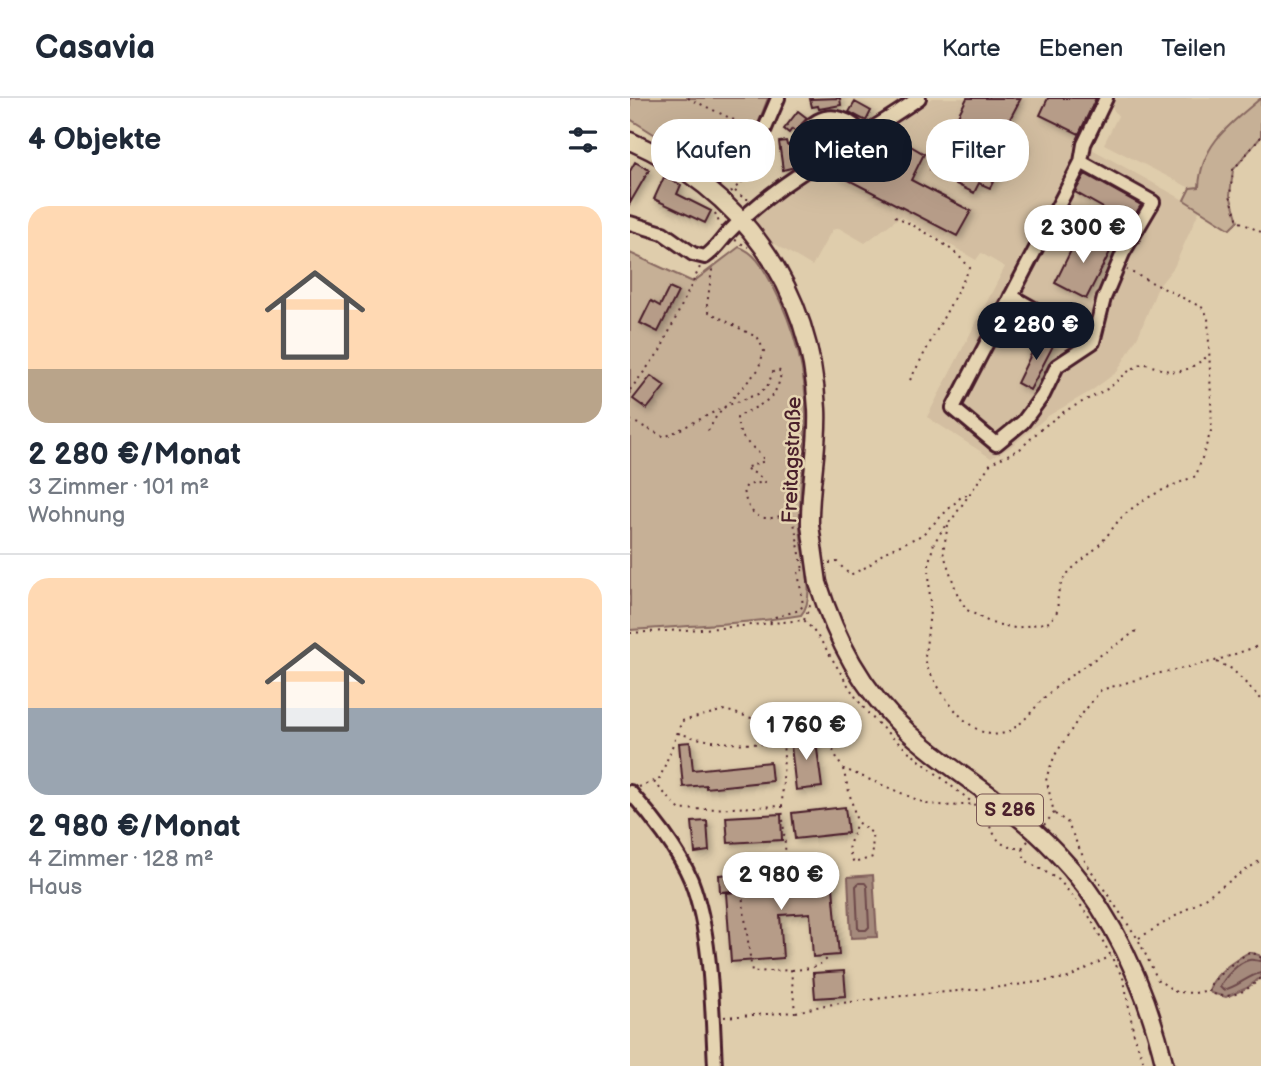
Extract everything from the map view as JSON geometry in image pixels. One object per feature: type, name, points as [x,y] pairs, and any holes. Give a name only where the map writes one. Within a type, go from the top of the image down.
[{"type":"main road","name":"Freitagstraße","points":[[631,141],[684,170],[722,202],[735,226],[759,240],[788,287],[811,358],[817,411],[810,525],[816,589],[848,658],[884,709],[928,749],[1036,832],[1073,871],[1118,936],[1144,993],[1164,1066]]},
{"type":"street","points":[[769,119],[778,98]]},
{"type":"street","points":[[888,119],[919,98]]},
{"type":"street","points":[[1081,162],[1153,202],[1118,265],[1104,298],[1093,342],[1057,366],[1043,394],[1023,422],[996,444],[953,408],[1081,162],[1084,144],[1106,98]]},
{"type":"street","points":[[630,223],[663,233],[693,254],[705,257],[714,251],[735,226],[789,182]]},
{"type":"street","points":[[1011,296],[1093,342]]},
{"type":"street","points":[[634,790],[690,879],[704,931],[715,1066]]},
{"type":"path","points":[[688,98],[732,119]]},
{"type":"path","points":[[1261,137],[1233,170],[1230,195],[1238,221],[1261,232]]},
{"type":"path","points":[[741,184],[722,202],[715,213],[719,225],[735,226],[736,243],[749,247]]},
{"type":"path","points":[[895,215],[941,242],[970,268],[909,382]]},
{"type":"path","points":[[630,390],[660,351],[705,257]]},
{"type":"path","points":[[705,257],[712,270],[707,306],[709,312],[758,338],[764,351],[758,370],[708,431]]},
{"type":"path","points":[[948,524],[943,552],[958,596],[967,610],[991,623],[1015,628],[1050,622],[1058,610],[1060,584],[1080,560],[1099,546],[1120,520],[1156,492],[1196,476],[1212,428],[1208,317],[1203,308],[1118,265]]},
{"type":"path","points":[[1136,631],[1073,674],[1011,730],[999,735],[977,729],[960,716],[935,681],[925,657],[930,611],[929,562],[934,542],[991,463],[1020,449],[1065,411],[1109,388],[1143,363],[1175,374],[1208,356]]},
{"type":"path","points":[[630,419],[665,438],[758,394],[766,387],[773,372],[781,372],[779,386],[770,398],[737,417],[737,429],[744,441],[765,461],[745,468],[765,482],[747,485],[743,491],[749,508],[756,516],[767,520],[792,512],[803,570],[798,571],[803,605],[800,610],[775,617],[769,622]]},
{"type":"path","points":[[828,563],[837,562],[850,575],[857,572],[885,552],[922,535],[961,497],[970,494]]},
{"type":"path","points":[[804,620],[816,589]]},
{"type":"path","points":[[630,633],[804,620]]},
{"type":"path","points":[[804,620],[816,633],[868,713],[901,746],[974,804],[996,839],[1011,848],[1022,848],[1054,813]]},
{"type":"path","points":[[1261,645],[1215,661],[1101,690],[1055,755],[1046,778],[1054,813],[1067,822],[1086,863],[1138,939],[1158,980],[1175,992],[1195,993],[1209,990],[1217,996],[1226,997],[1256,983],[1261,977]]},
{"type":"path","points":[[1215,661],[1232,669],[1261,699]]},
{"type":"path","points":[[634,790],[660,778],[682,721],[725,710],[781,726],[822,728],[842,768],[856,822],[848,849],[853,863],[873,857],[872,833],[856,822]]},
{"type":"path","points":[[781,726],[786,858],[744,862],[739,871],[751,972],[811,968],[822,964],[828,958]]},
{"type":"path","points":[[677,733],[700,740],[734,744],[783,743]]},
{"type":"path","points":[[842,768],[927,804],[974,804]]},
{"type":"path","points":[[653,781],[680,810],[782,806]]},
{"type":"path","points":[[1022,848],[1025,860],[1059,880],[1081,905],[1111,956],[1124,980],[1134,1035],[1145,1066]]},
{"type":"path","points":[[1138,939],[1261,860]]},
{"type":"path","points":[[1209,990],[1211,984],[1237,959],[1249,952],[1261,958]]},
{"type":"path","points":[[712,1018],[794,1012],[865,1000],[1068,978],[1111,956]]},
{"type":"path","points":[[791,970],[794,1012]]},
{"type":"shaded area","points":[[630,98],[768,98],[760,119],[651,119],[651,132],[630,119]]},
{"type":"shaded area","points":[[932,98],[1261,98],[1229,125],[1200,172],[1199,187],[1190,188],[1104,144],[1118,116],[1111,106],[1090,148],[1200,209],[1174,267],[1158,287],[1139,334],[1117,372],[1048,416],[1009,448],[991,458],[927,417],[1005,267],[981,253],[976,260],[901,216],[865,243],[839,228],[832,230],[812,266],[770,241],[752,220],[800,182],[912,182],[912,119],[903,119]]},
{"type":"shaded area","points":[[1261,98],[1261,137],[1233,170],[1230,195],[1238,221],[1230,229],[1184,200],[1190,188],[1199,187],[1205,159],[1219,136]]},
{"type":"shaded area","points":[[739,247],[755,258],[773,286],[794,336],[802,371],[806,425],[800,527],[808,585],[806,607],[801,615],[780,618],[630,630],[630,253],[693,282]]},
{"type":"water","points":[[873,875],[877,937],[851,938],[848,877]]},
{"type":"water","points":[[1249,952],[1261,958],[1261,977],[1247,988],[1226,997],[1211,993],[1209,990],[1220,973]]},
{"type":"building","points":[[840,98],[841,105],[819,109],[818,106],[812,107],[810,99]]},
{"type":"building","points":[[967,98],[1021,98],[1010,119],[956,119]]},
{"type":"building","points":[[1048,98],[1096,98],[1079,134],[1040,115]]},
{"type":"building","points":[[855,102],[871,111],[867,119],[849,112]]},
{"type":"building","points":[[798,111],[807,118],[806,119],[792,119]]},
{"type":"building","points":[[786,141],[789,145],[789,168],[783,170],[779,142]]},
{"type":"building","points":[[912,147],[924,154],[912,178]]},
{"type":"building","points":[[635,162],[649,170],[630,203],[630,171]]},
{"type":"building","points":[[1085,174],[1141,205],[1130,223],[1075,192]]},
{"type":"building","points":[[912,181],[971,211],[957,236],[852,182]]},
{"type":"building","points":[[662,182],[675,182],[681,185],[677,194],[711,211],[705,223],[654,199]]},
{"type":"building","points":[[993,182],[990,188],[979,183],[974,193],[956,184]]},
{"type":"building","points":[[1080,232],[1112,248],[1086,299],[1055,283]]},
{"type":"building","points":[[669,288],[678,292],[658,332],[640,323],[651,301],[660,306]]},
{"type":"building","points":[[1040,336],[1055,342],[1030,390],[1017,383]]},
{"type":"building","points":[[651,376],[665,386],[647,409],[633,399]]},
{"type":"building","points":[[815,734],[822,787],[796,790],[790,737]]},
{"type":"building","points":[[690,742],[693,770],[770,762],[772,781],[706,788],[706,785],[683,787],[679,743]]},
{"type":"building","points":[[845,807],[848,833],[795,839],[792,813]]},
{"type":"building","points":[[781,814],[782,840],[728,843],[726,817]]},
{"type":"building","points":[[707,821],[709,851],[695,853],[692,822]]},
{"type":"building","points":[[831,865],[839,955],[813,957],[810,913],[780,915],[783,958],[731,962],[726,893],[747,891],[746,870],[774,868],[774,873],[806,871],[806,867]]},
{"type":"building","points":[[730,874],[732,891],[720,892],[719,875]]},
{"type":"building","points":[[844,971],[846,996],[815,998],[813,973]]}]
